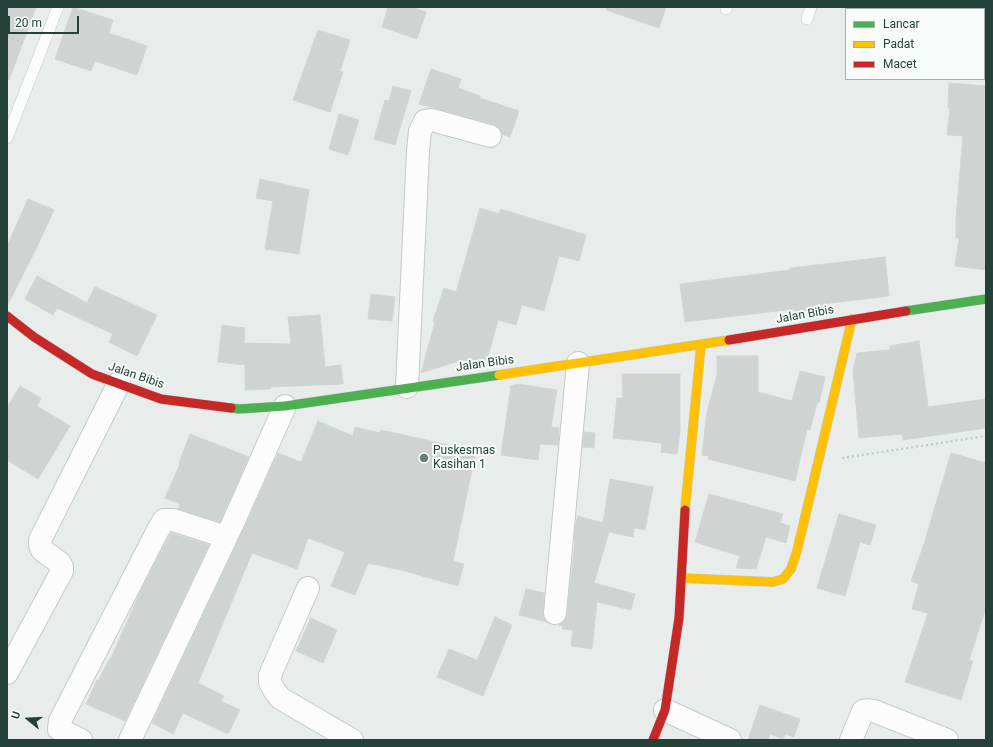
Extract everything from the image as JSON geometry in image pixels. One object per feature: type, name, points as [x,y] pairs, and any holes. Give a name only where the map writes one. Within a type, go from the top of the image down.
[{"type":"main road","name":"Jalan Bibis","points":[[7,316],[34,337],[92,374],[161,399],[239,409],[284,406],[701,345],[852,319],[986,299]]},
{"type":"main road","points":[[681,578],[773,582],[784,579],[791,569],[797,551],[852,319]]},
{"type":"main road","points":[[653,740],[665,710],[679,618],[685,502],[701,345]]},
{"type":"street","points":[[407,387],[417,159],[420,131],[425,121],[432,120],[490,136]]},
{"type":"street","points":[[555,613],[578,363]]},
{"type":"street","points":[[7,673],[62,571],[60,563],[42,550],[40,540],[118,383]]},
{"type":"street","points":[[130,740],[226,537],[284,406]]},
{"type":"street","points":[[81,740],[59,729],[60,721],[164,520],[173,520],[226,537]]},
{"type":"street","points":[[308,588],[270,675],[270,682],[280,698],[352,740]]},
{"type":"street","points":[[665,710],[730,740]]},
{"type":"street","points":[[850,740],[863,711],[868,710],[947,740]]},
{"type":"lane","points":[[7,138],[58,7]]},
{"type":"lane","points":[[806,19],[811,7]]},
{"type":"path","points":[[818,462],[986,436]]},
{"type":"building","points":[[7,7],[36,7],[9,80],[7,80]]},
{"type":"building","points":[[73,7],[113,20],[109,33],[147,46],[137,75],[95,61],[91,71],[55,59]]},
{"type":"building","points":[[388,7],[411,7],[426,12],[417,39],[382,27]]},
{"type":"building","points":[[607,7],[666,7],[659,28],[606,10]]},
{"type":"building","points":[[318,30],[350,40],[340,71],[343,72],[330,112],[293,100]]},
{"type":"building","points":[[431,69],[461,79],[458,88],[480,96],[480,98],[519,111],[510,137],[502,134],[499,128],[493,124],[419,104]]},
{"type":"building","points":[[949,83],[986,86],[986,270],[955,266],[959,238],[956,238],[956,218],[963,136],[947,135],[950,108],[948,108]]},
{"type":"building","points":[[393,86],[411,91],[395,145],[374,139],[385,100],[389,101]]},
{"type":"building","points":[[339,114],[359,120],[348,155],[329,149]]},
{"type":"building","points":[[260,179],[309,190],[299,254],[265,249],[273,201],[256,198]]},
{"type":"building","points":[[28,199],[54,210],[35,251],[7,304],[7,246]]},
{"type":"building","points":[[480,208],[499,214],[501,209],[586,235],[579,261],[559,256],[544,311],[522,305],[516,325],[498,320],[487,360],[459,361],[421,373],[435,322],[433,321],[444,288],[456,292]]},
{"type":"building","points":[[885,257],[889,296],[822,304],[822,309],[795,312],[794,309],[685,322],[680,284],[790,270],[790,268]]},
{"type":"building","points":[[37,276],[87,303],[95,287],[157,315],[137,356],[109,342],[113,334],[57,308],[53,315],[25,299]]},
{"type":"building","points":[[371,294],[395,297],[392,321],[368,319]]},
{"type":"building","points":[[320,315],[325,367],[341,365],[343,384],[270,387],[270,389],[245,390],[245,365],[218,362],[222,325],[245,328],[244,343],[291,344],[288,317]]},
{"type":"building","points":[[919,341],[928,407],[986,399],[986,428],[903,440],[902,434],[859,438],[853,371],[857,353],[890,350],[890,346]]},
{"type":"building","points":[[717,356],[758,356],[758,392],[792,401],[800,371],[825,377],[819,403],[817,403],[810,430],[807,429],[795,481],[708,459],[709,456],[702,455],[707,411],[717,376]]},
{"type":"building","points":[[622,374],[680,374],[680,431],[677,454],[661,452],[662,443],[613,438],[617,398],[623,398]]},
{"type":"building","points":[[518,384],[557,390],[551,427],[559,428],[558,445],[540,444],[538,460],[501,455],[511,386]]},
{"type":"building","points":[[20,386],[41,398],[37,406],[70,426],[38,479],[7,460],[7,408]]},
{"type":"building","points":[[318,421],[353,436],[355,427],[380,433],[381,430],[476,451],[453,561],[464,564],[458,586],[405,571],[368,563],[355,595],[331,586],[345,552],[308,538],[297,569],[252,553],[198,683],[224,696],[221,701],[240,710],[228,734],[183,713],[173,734],[152,723],[278,453],[301,462]]},
{"type":"building","points":[[584,432],[595,433],[594,448],[583,447]]},
{"type":"building","points":[[190,434],[249,457],[220,522],[178,509],[180,504],[165,498],[180,464],[179,463]]},
{"type":"building","points":[[951,453],[986,463],[986,608],[969,660],[973,661],[961,700],[905,682],[928,613],[912,609],[919,584],[911,581],[924,544]]},
{"type":"building","points":[[610,479],[653,487],[645,530],[634,528],[633,537],[609,532],[594,583],[635,594],[631,610],[597,602],[592,649],[571,646],[573,630],[562,629],[563,626],[558,625],[565,620],[567,614],[576,522],[578,516],[603,523]]},
{"type":"building","points":[[709,494],[783,514],[780,523],[790,526],[786,543],[766,537],[756,569],[736,568],[740,556],[695,542]]},
{"type":"building","points":[[839,514],[876,525],[870,545],[860,542],[845,596],[817,588]]},
{"type":"building","points":[[171,533],[209,545],[125,721],[86,704],[97,680],[98,681],[110,660],[143,586]]},
{"type":"building","points":[[526,589],[544,593],[543,612],[544,618],[547,622],[519,615]]},
{"type":"building","points":[[495,617],[512,625],[483,696],[437,677],[449,649],[477,660]]},
{"type":"building","points":[[311,618],[337,630],[323,663],[296,651]]},
{"type":"building","points":[[760,705],[800,719],[794,737],[785,734],[783,739],[770,734],[768,740],[748,740]]},
{"type":"traffic: fast","points":[[906,311],[986,299]]},
{"type":"traffic: fast","points":[[231,408],[239,409],[285,406],[499,375]]},
{"type":"traffic: slow","points":[[681,578],[773,582],[783,579],[791,569],[797,551],[852,319]]},
{"type":"traffic: slow","points":[[499,375],[729,340]]},
{"type":"traffic: slow","points":[[685,510],[701,345]]},
{"type":"traffic: jam","points":[[729,340],[906,311]]},
{"type":"traffic: jam","points":[[7,316],[34,337],[92,374],[161,399],[231,408]]},
{"type":"traffic: jam","points":[[653,740],[665,710],[679,618],[685,510]]},
{"type":"place","name":"Puskesmas Kasihan 1","points":[[424,458]]}]
